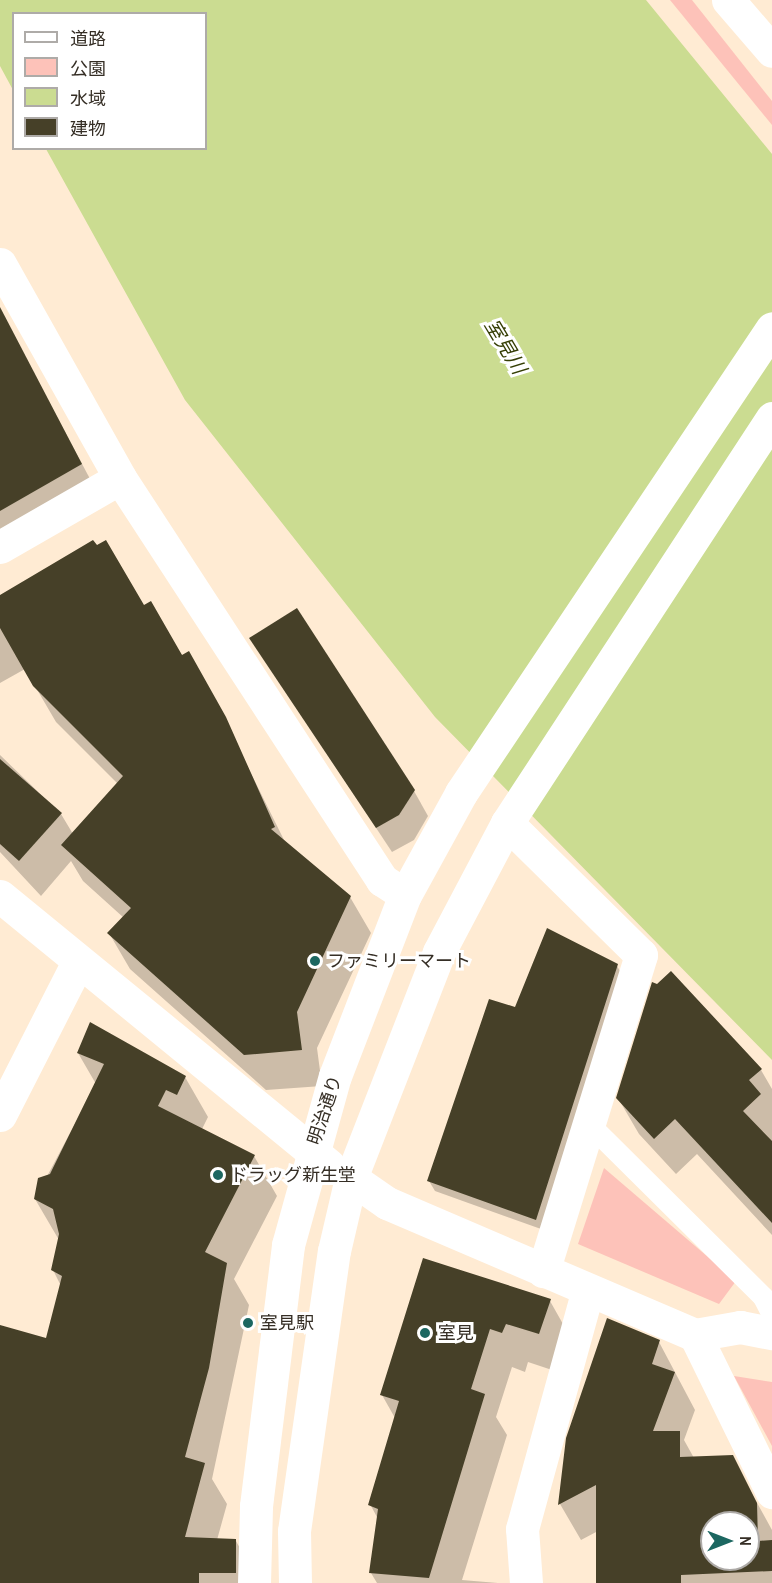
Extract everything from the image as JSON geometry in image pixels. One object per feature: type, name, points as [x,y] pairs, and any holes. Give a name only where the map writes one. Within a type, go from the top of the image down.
[{"type":"street","points":[[728,0],[756,13],[772,51]]},
{"type":"street","points":[[0,264],[120,478],[382,880],[405,895]]},
{"type":"street","name":"明治通り","points":[[254,1583],[256,1506],[288,1245],[311,1154],[405,895],[475,772],[772,328]]},
{"type":"street","points":[[296,1583],[294,1532],[306,1436],[351,1178],[439,952],[507,823],[772,418]]},
{"type":"street","points":[[0,547],[120,478]]},
{"type":"street","points":[[507,823],[641,955],[543,1271]]},
{"type":"street","points":[[0,896],[77,964],[311,1154],[387,1203],[695,1335],[740,1328],[772,1334]]},
{"type":"street","points":[[0,1115],[77,964]]},
{"type":"street","points":[[526,1583],[522,1529],[588,1290]]},
{"type":"street","points":[[695,1335],[772,1492]]},
{"type":"lane","points":[[588,1124],[763,1297],[772,1314]]},
{"type":"green space","points":[[670,0],[692,0],[772,101],[772,125]]},
{"type":"green space","points":[[604,1168],[736,1281],[719,1304],[578,1244]]},
{"type":"green space","points":[[734,1376],[772,1382],[772,1446]]},
{"type":"water","name":"室見川","points":[[0,0],[646,0],[772,154],[772,1060],[435,717],[185,400],[47,150],[207,150],[207,12],[12,12],[12,88],[0,66]]},
{"type":"building","points":[[0,307],[82,464],[0,511]]},
{"type":"building","points":[[93,540],[97,545],[106,540],[144,605],[151,601],[182,655],[189,651],[226,717],[275,827],[271,829],[351,896],[297,1012],[302,1050],[244,1055],[107,933],[131,908],[61,845],[123,776],[33,686],[0,628],[0,595]]},
{"type":"building","points":[[297,608],[415,790],[399,815],[376,828],[249,638]]},
{"type":"building","points":[[0,759],[62,813],[19,861],[0,844]]},
{"type":"building","points":[[547,928],[618,964],[536,1220],[427,1181],[489,999],[515,1007]]},
{"type":"building","points":[[671,971],[762,1069],[749,1080],[761,1094],[743,1111],[772,1141],[772,1223],[675,1119],[654,1139],[616,1098],[652,982],[657,984]]},
{"type":"building","points":[[90,1022],[186,1076],[177,1095],[166,1090],[158,1106],[255,1155],[205,1252],[227,1263],[209,1368],[185,1457],[205,1463],[185,1537],[236,1539],[236,1573],[199,1573],[199,1583],[0,1583],[0,1325],[46,1338],[62,1276],[51,1270],[59,1234],[53,1209],[34,1199],[38,1178],[50,1174],[104,1064],[77,1053]]},
{"type":"building","points":[[423,1258],[551,1299],[539,1334],[506,1324],[502,1333],[490,1329],[471,1389],[485,1394],[429,1578],[369,1573],[378,1509],[368,1505],[399,1401],[380,1395]]},
{"type":"building","points":[[607,1318],[660,1340],[652,1364],[675,1372],[653,1431],[680,1431],[680,1457],[733,1455],[757,1503],[757,1511],[700,1511],[700,1571],[760,1571],[760,1541],[772,1540],[772,1571],[681,1575],[681,1583],[596,1583],[596,1485],[558,1505],[566,1438]]},
{"type":"place","name":"ファミリーマート","points":[[315,961]]},
{"type":"place","name":"ドラッグ新生堂","points":[[218,1175]]},
{"type":"place","name":"室見駅","points":[[248,1323]]},
{"type":"place","name":"室見","points":[[425,1333]]}]
